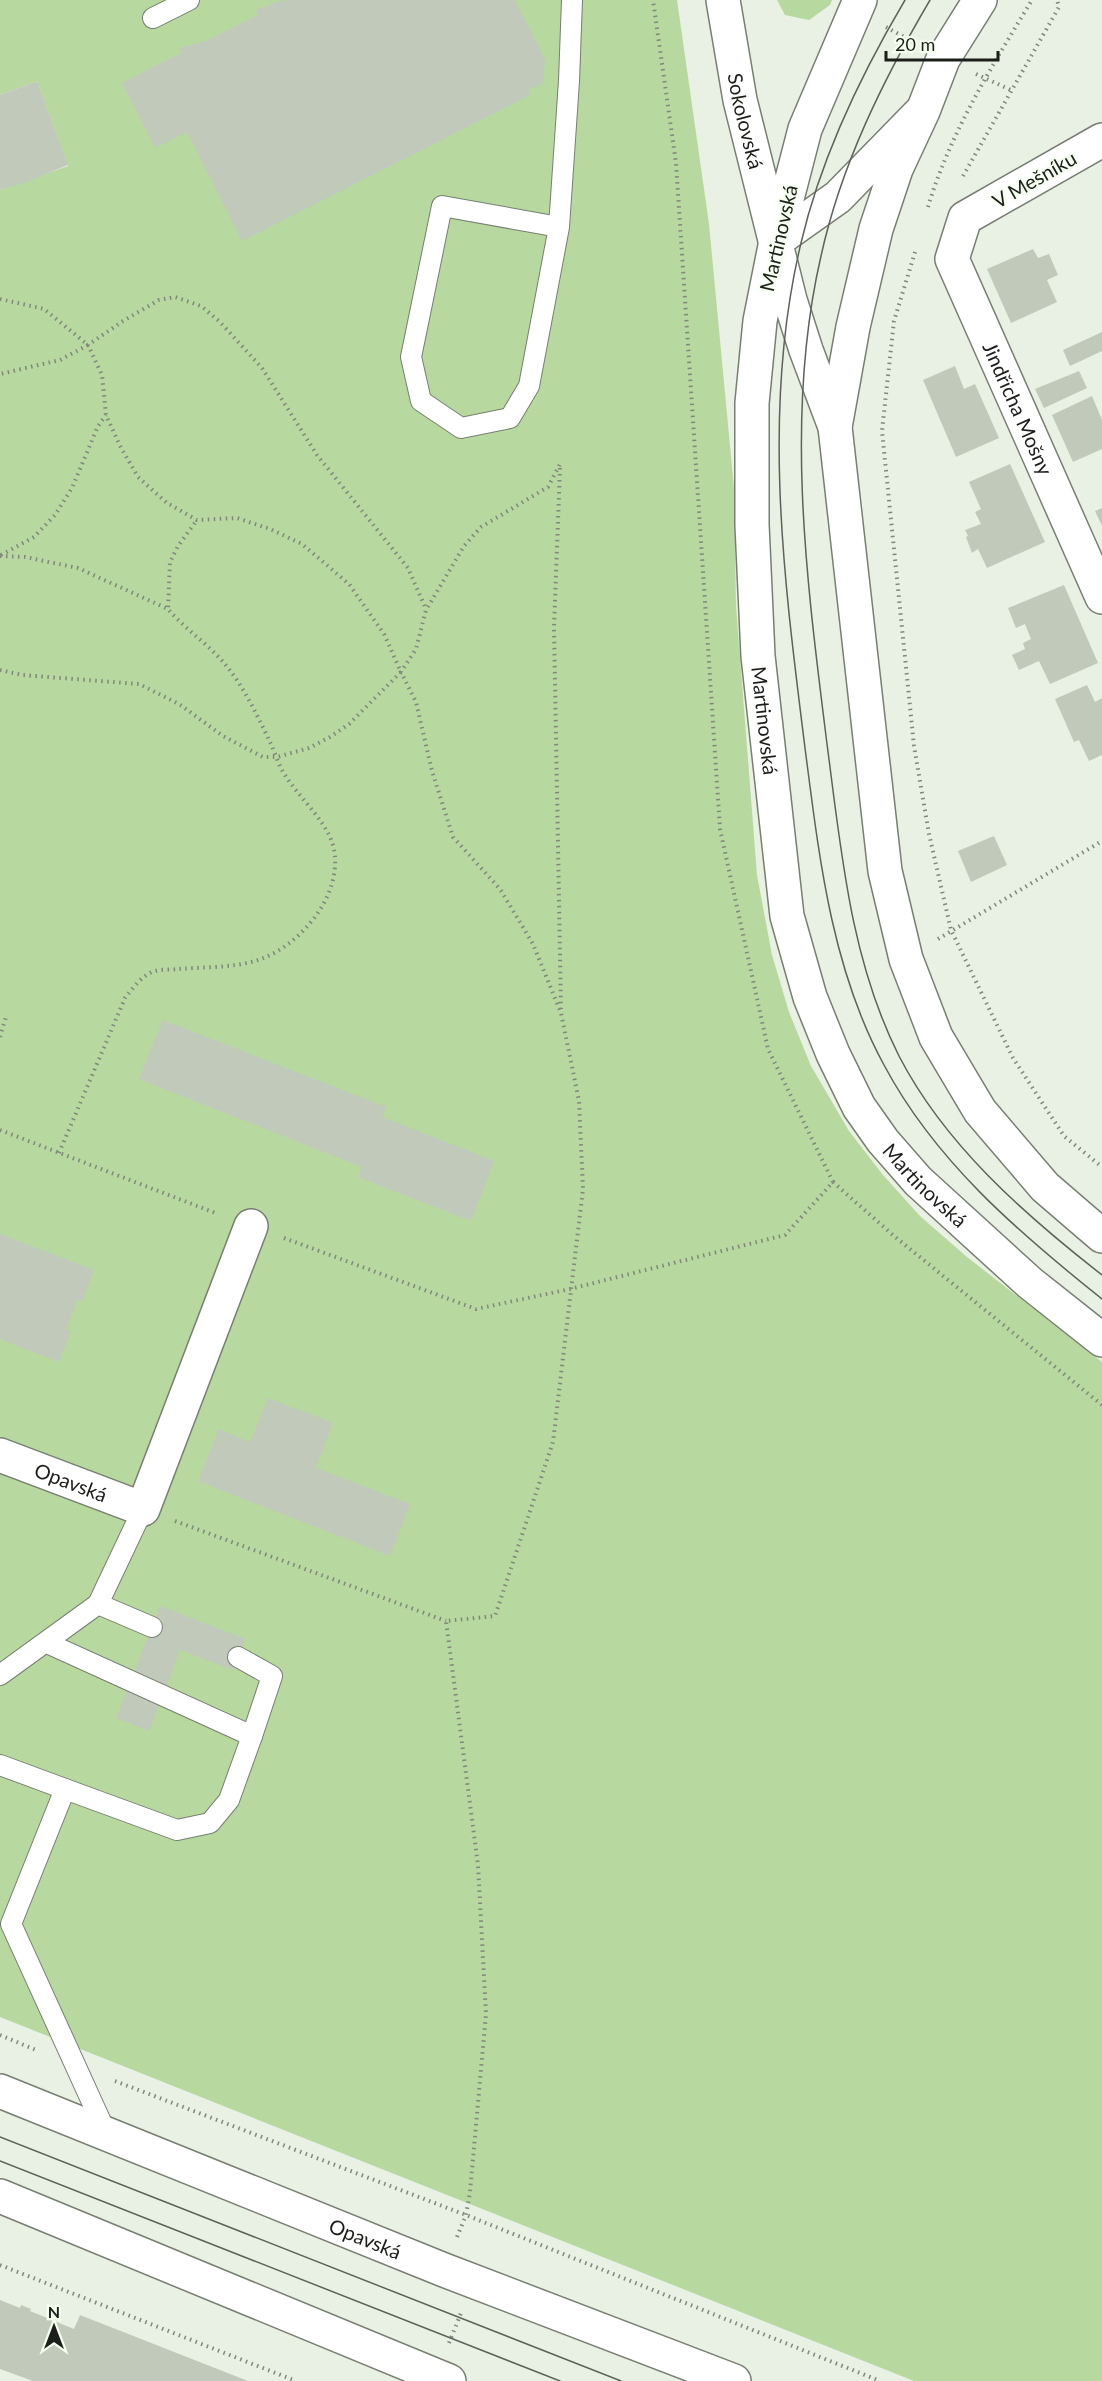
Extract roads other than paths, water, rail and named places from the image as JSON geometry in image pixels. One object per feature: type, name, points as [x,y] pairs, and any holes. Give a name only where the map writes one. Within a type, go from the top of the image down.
[{"type":"street","name":"Sokolovská","points":[[723,0],[740,100],[776,241],[800,330],[835,427]]},
{"type":"street","name":"Martinovská","points":[[860,0],[805,129],[776,241],[760,321],[752,403],[753,549],[758,656],[787,916],[810,997],[832,1054],[860,1107],[883,1141],[918,1181],[1021,1275],[1102,1340]]},
{"type":"street","points":[[980,0],[943,59],[896,169],[876,229],[853,327],[835,427],[885,871],[906,959],[936,1037],[980,1111],[1045,1187],[1102,1236]]},
{"type":"street","points":[[776,241],[838,197],[922,111]]},
{"type":"street","name":"V Mešníku","points":[[965,218],[1102,140]]},
{"type":"street","name":"Jindřicha Mošny","points":[[965,218],[952,259],[1102,597]]},
{"type":"street","points":[[143,1509],[251,1226]]},
{"type":"street","name":"Opavská","points":[[0,1455],[143,1509]]},
{"type":"street","name":"Opavská","points":[[0,2091],[444,2270],[734,2381]]},
{"type":"street","points":[[0,2196],[449,2381]]},
{"type":"lane","points":[[153,18],[189,0]]},
{"type":"lane","points":[[559,227],[442,206],[411,357],[421,401],[461,428],[510,418],[530,386],[559,227],[572,0]]},
{"type":"lane","points":[[0,1675],[98,1604],[143,1509]]},
{"type":"lane","points":[[98,1604],[152,1628]]},
{"type":"lane","points":[[47,1643],[252,1736]]},
{"type":"lane","points":[[0,1765],[177,1830],[210,1823],[229,1800],[272,1676],[238,1657]]},
{"type":"lane","points":[[65,1789],[6,1922],[107,2135]]},
{"type":"tram line","points":[[905,0],[858,88],[819,179],[801,243],[789,305],[782,368],[779,431],[784,558],[797,685],[822,870],[839,950],[851,990],[884,1065],[905,1100],[953,1164],[981,1193],[1040,1248],[1102,1299]]},
{"type":"tram line","points":[[930,0],[880,92],[852,156],[829,222],[810,316],[801,438],[803,500],[812,622],[837,823],[858,942],[882,1019],[899,1056],[939,1119],[963,1148],[1044,1228],[1102,1275]]},
{"type":"tram line","points":[[0,2137],[621,2381]]},
{"type":"tram line","points":[[0,2161],[560,2381]]}]
